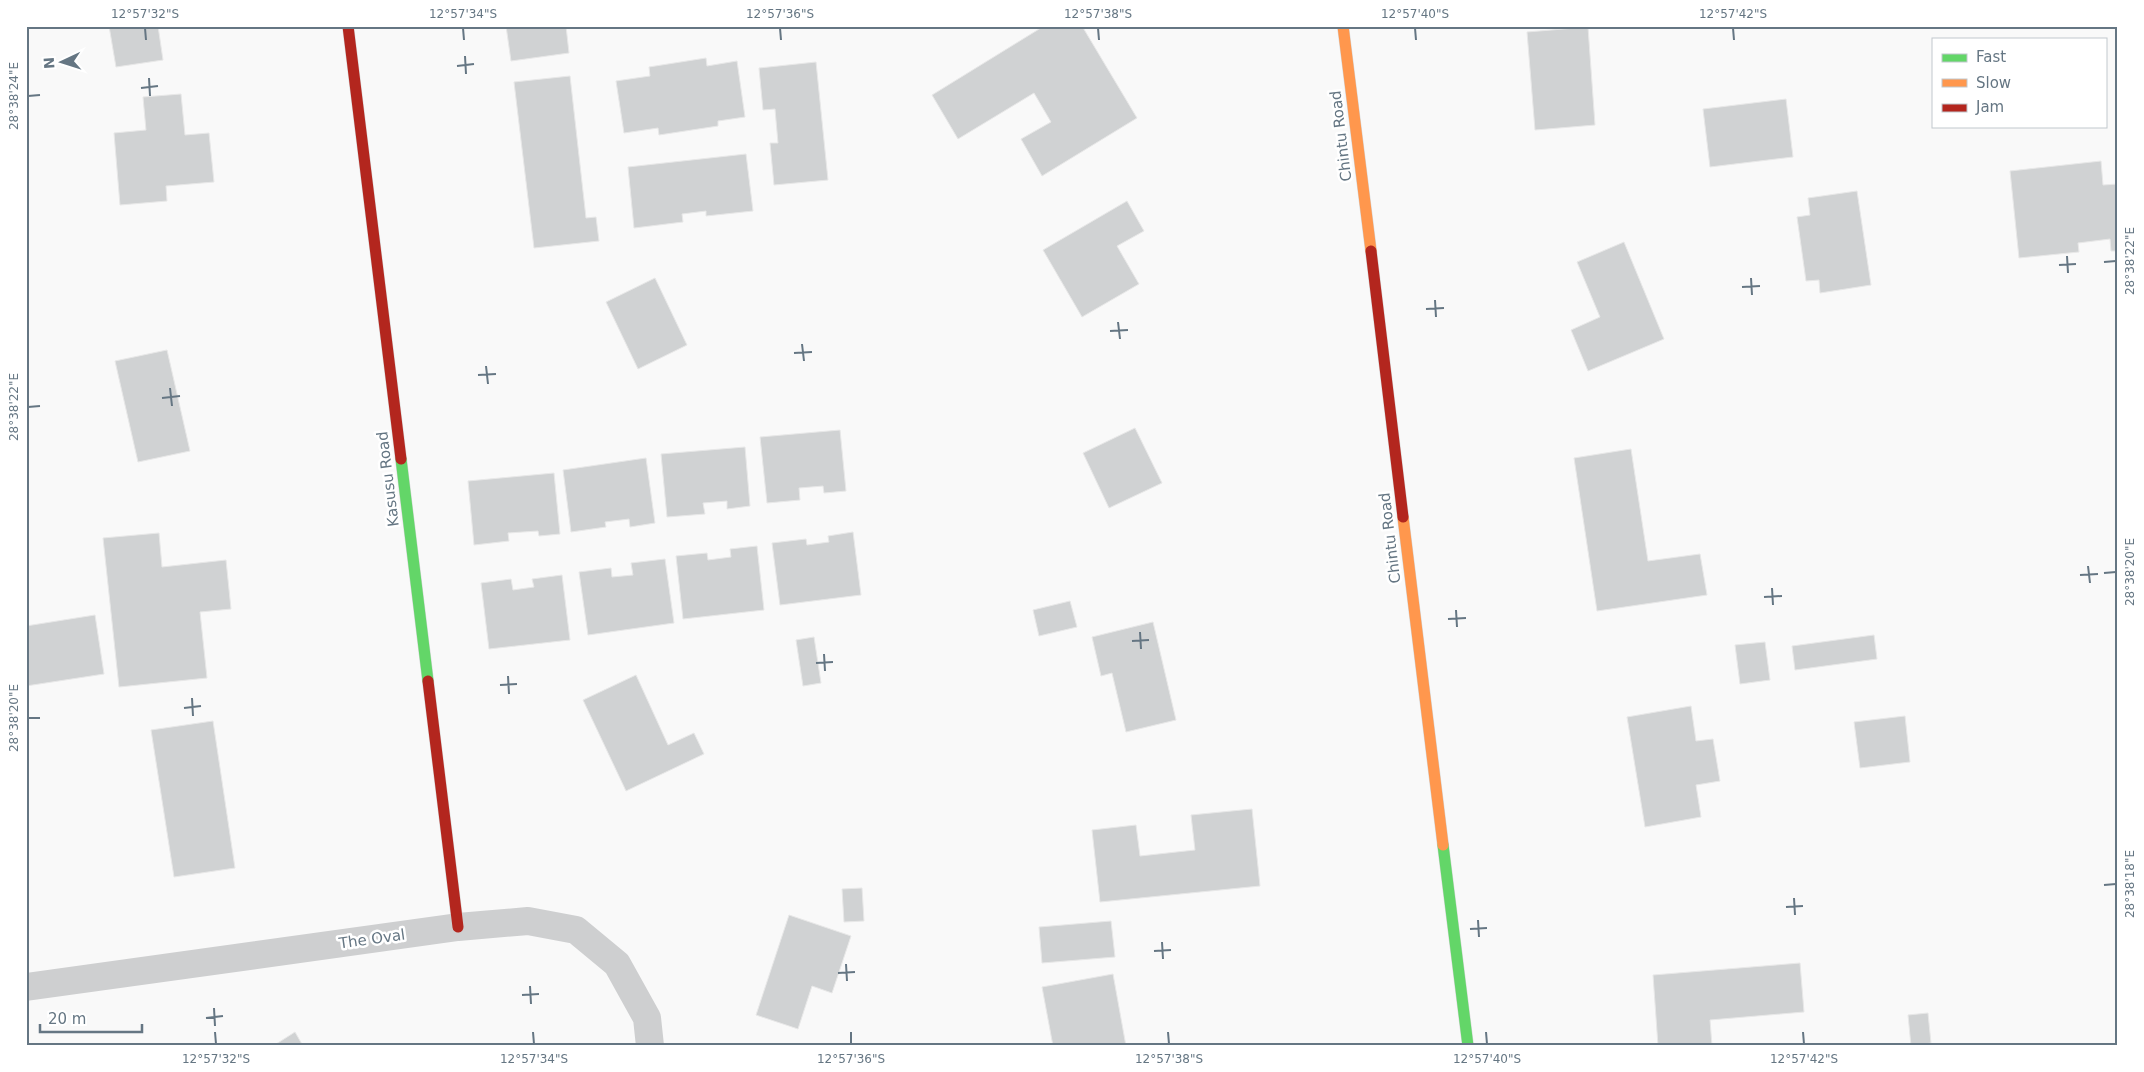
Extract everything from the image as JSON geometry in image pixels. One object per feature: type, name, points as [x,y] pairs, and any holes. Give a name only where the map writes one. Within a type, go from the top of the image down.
[{"type":"street","name":"Kasusu Road","points":[[348,26],[458,927]]},
{"type":"street","name":"Chintu Road","points":[[1343,26],[1468,1046]]},
{"type":"street","name":"The Oval","points":[[26,987],[458,927],[528,921],[576,930],[617,964],[647,1018],[650,1046]]},
{"type":"building","points":[[109,26],[158,26],[163,60],[116,67]]},
{"type":"building","points":[[506,26],[566,26],[569,53],[511,61]]},
{"type":"building","points":[[1044,26],[1082,26],[1137,118],[1042,176],[1021,139],[1051,122],[1034,93],[958,139],[932,95]]},
{"type":"building","points":[[1588,27],[1595,125],[1535,130],[1527,32]]},
{"type":"building","points":[[706,58],[707,66],[737,61],[745,117],[718,121],[718,126],[659,135],[658,128],[624,133],[616,81],[650,76],[649,67]]},
{"type":"building","points":[[816,62],[828,180],[774,185],[770,143],[778,143],[775,109],[763,110],[759,68]]},
{"type":"building","points":[[570,76],[586,218],[596,217],[599,241],[534,248],[514,82]]},
{"type":"building","points":[[181,94],[185,135],[209,133],[214,182],[166,186],[167,201],[120,205],[114,133],[146,130],[143,97]]},
{"type":"building","points":[[1786,99],[1793,157],[1710,167],[1703,109]]},
{"type":"building","points":[[746,154],[753,211],[706,216],[706,211],[682,214],[683,222],[634,228],[628,167]]},
{"type":"building","points":[[2101,161],[2103,185],[2118,184],[2118,251],[2111,251],[2110,239],[2078,243],[2079,252],[2019,258],[2010,171]]},
{"type":"building","points":[[1857,191],[1871,285],[1820,293],[1819,280],[1806,281],[1797,217],[1810,215],[1808,198]]},
{"type":"building","points":[[1127,201],[1144,231],[1117,246],[1139,284],[1082,317],[1043,250]]},
{"type":"building","points":[[1624,242],[1664,339],[1588,371],[1571,330],[1600,317],[1577,262]]},
{"type":"building","points":[[655,278],[687,345],[638,369],[606,302]]},
{"type":"building","points":[[167,350],[190,451],[138,462],[115,361]]},
{"type":"building","points":[[1135,428],[1162,483],[1109,508],[1083,453]]},
{"type":"building","points":[[840,430],[846,491],[824,493],[823,486],[799,488],[800,500],[767,503],[760,437]]},
{"type":"building","points":[[745,447],[750,506],[727,509],[727,501],[703,503],[705,514],[667,517],[661,454]]},
{"type":"building","points":[[1631,449],[1648,561],[1700,554],[1707,595],[1597,611],[1574,458]]},
{"type":"building","points":[[646,458],[655,523],[630,527],[629,519],[605,522],[606,527],[571,532],[563,470]]},
{"type":"building","points":[[554,473],[560,534],[539,536],[538,531],[508,533],[509,541],[474,545],[468,481]]},
{"type":"building","points":[[853,532],[861,595],[780,605],[772,543],[806,539],[807,545],[829,542],[828,536]]},
{"type":"building","points":[[159,533],[162,567],[226,560],[231,609],[200,612],[207,678],[119,687],[103,538]]},
{"type":"building","points":[[757,546],[764,610],[683,619],[676,556],[707,553],[708,560],[731,557],[730,549]]},
{"type":"building","points":[[665,559],[674,623],[588,635],[579,572],[611,568],[612,577],[633,575],[631,563]]},
{"type":"building","points":[[562,575],[570,640],[489,649],[481,583],[511,579],[513,590],[534,587],[532,579]]},
{"type":"building","points":[[1070,601],[1077,627],[1039,636],[1033,610]]},
{"type":"building","points":[[95,615],[104,674],[26,686],[26,626]]},
{"type":"building","points":[[1153,622],[1176,720],[1126,732],[1112,673],[1101,676],[1092,637]]},
{"type":"building","points":[[1874,635],[1877,659],[1795,670],[1792,646]]},
{"type":"building","points":[[814,637],[821,683],[803,686],[796,640]]},
{"type":"building","points":[[1765,642],[1770,680],[1740,684],[1735,645]]},
{"type":"building","points":[[636,675],[668,745],[694,733],[704,754],[626,791],[583,700]]},
{"type":"building","points":[[1691,706],[1696,741],[1713,739],[1720,781],[1696,785],[1701,817],[1645,827],[1627,717]]},
{"type":"building","points":[[1905,716],[1910,762],[1860,768],[1854,722]]},
{"type":"building","points":[[213,721],[235,868],[174,877],[151,730]]},
{"type":"building","points":[[1252,809],[1260,886],[1100,902],[1092,830],[1136,825],[1140,856],[1195,850],[1191,815]]},
{"type":"building","points":[[862,888],[864,921],[844,922],[842,889]]},
{"type":"building","points":[[789,915],[851,936],[832,993],[812,986],[798,1029],[756,1015]]},
{"type":"building","points":[[1111,921],[1115,957],[1042,963],[1039,927]]},
{"type":"building","points":[[1800,963],[1804,1012],[1710,1020],[1712,1046],[1658,1046],[1653,975]]},
{"type":"building","points":[[1113,974],[1126,1046],[1053,1046],[1042,987]]},
{"type":"building","points":[[1928,1013],[1931,1043],[1911,1046],[1908,1015]]},
{"type":"building","points":[[295,1032],[303,1046],[273,1046]]},
{"type":"traffic: fast","points":[[401,459],[428,681]]},
{"type":"traffic: fast","points":[[1443,845],[1468,1046]]},
{"type":"traffic: slow","points":[[1343,26],[1371,251]]},
{"type":"traffic: slow","points":[[1403,517],[1443,845]]},
{"type":"traffic: jam","points":[[348,26],[401,459]]},
{"type":"traffic: jam","points":[[1371,251],[1403,517]]},
{"type":"traffic: jam","points":[[428,681],[458,927]]}]
